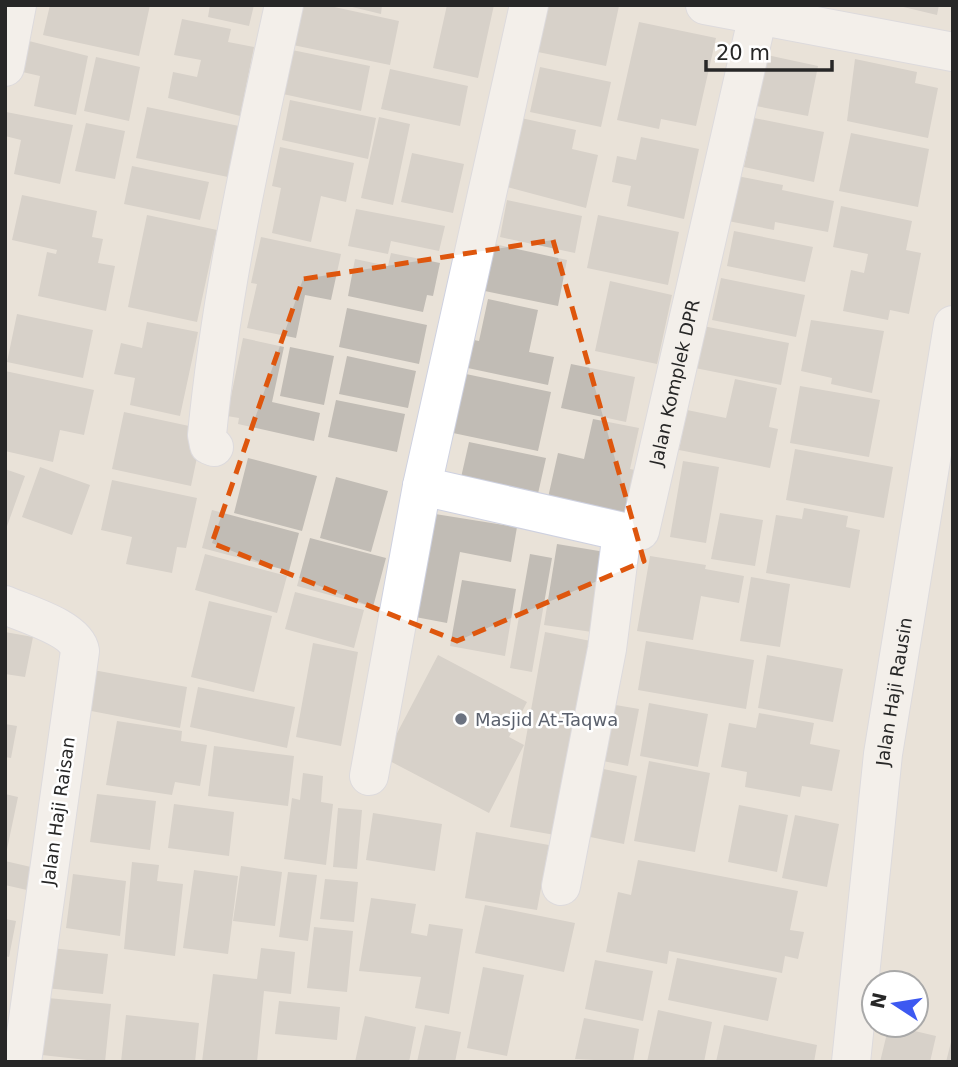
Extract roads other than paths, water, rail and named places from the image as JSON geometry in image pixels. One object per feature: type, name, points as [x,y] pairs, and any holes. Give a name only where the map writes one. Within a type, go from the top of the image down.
[{"type":"street","points":[[5,67],[17,5]]},
{"type":"street","points":[[214,447],[209,445],[207,435],[231,269],[244,190],[284,5]]},
{"type":"street","points":[[369,776],[422,486],[529,5]]},
{"type":"street","points":[[705,5],[953,52]]},
{"type":"street","name":"Jalan Komplek DPR","points":[[622,532],[636,533],[643,523],[758,15]]},
{"type":"street","name":"Jalan Haji Rausin","points":[[851,1062],[883,754],[953,325]]},
{"type":"street","points":[[422,486],[622,532],[607,649],[561,886]]},
{"type":"street","name":"Jalan Haji Raisan","points":[[5,605],[69,633],[78,643],[80,651],[22,1062]]},
{"type":"place","name":"Masjid At-Taqwa","points":[[461,719]]}]
